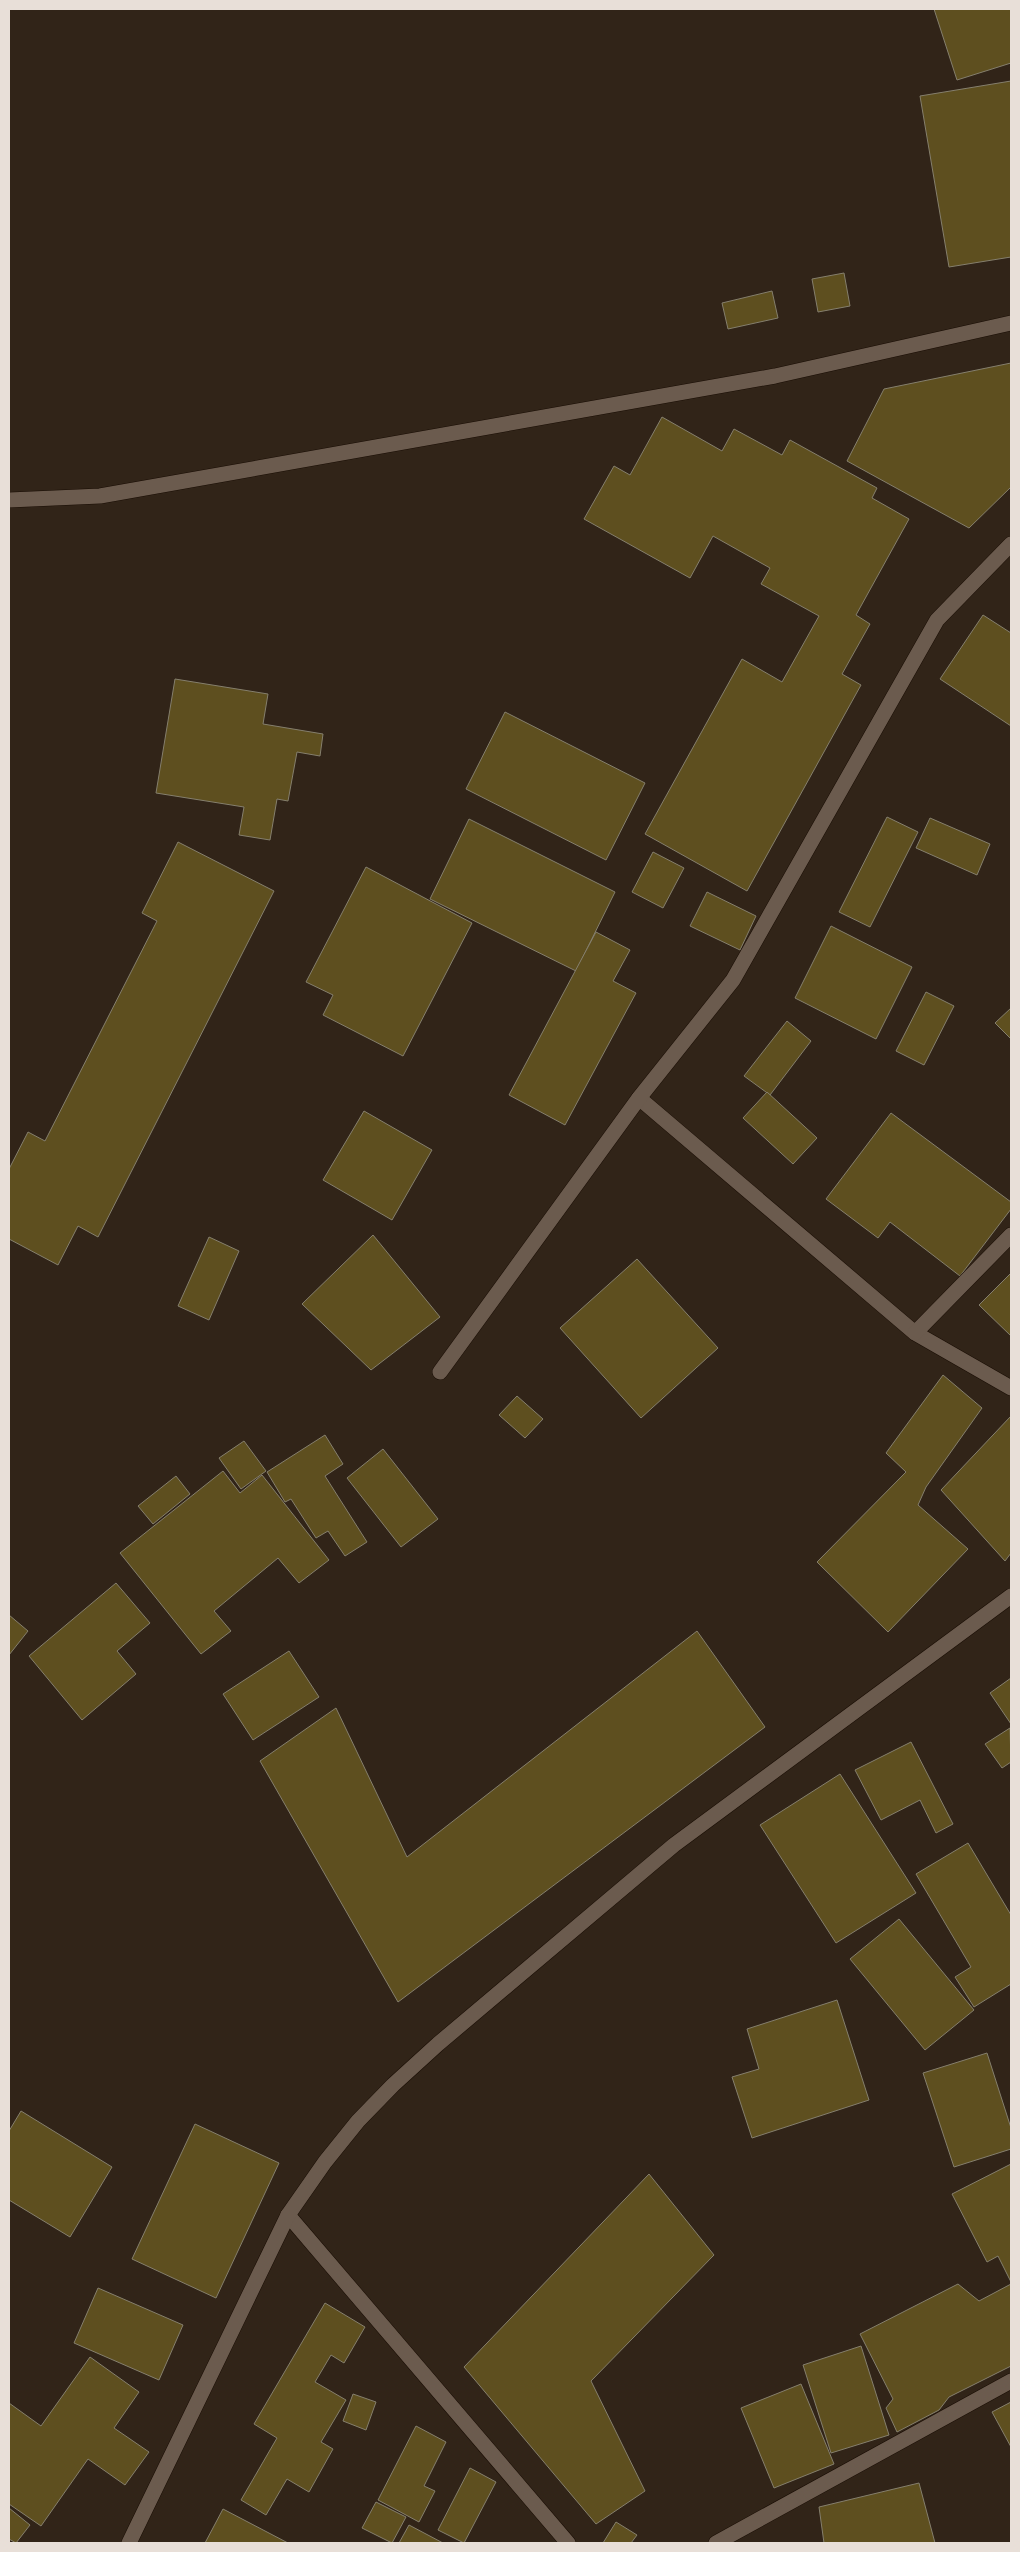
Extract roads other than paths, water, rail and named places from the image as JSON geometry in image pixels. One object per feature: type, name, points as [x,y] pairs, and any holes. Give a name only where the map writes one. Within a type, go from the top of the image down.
[{"type":"street","points":[[9,500],[100,496],[775,376],[1011,323]]},
{"type":"street","points":[[440,1372],[639,1098],[733,980],[937,620],[1011,544]]},
{"type":"street","points":[[639,1098],[915,1333],[1011,1388]]},
{"type":"street","points":[[915,1333],[1011,1235]]},
{"type":"street","points":[[129,2543],[288,2215],[325,2162],[358,2121],[393,2085],[438,2044],[674,1844],[1011,1596]]},
{"type":"street","points":[[288,2215],[568,2543]]},
{"type":"street","points":[[716,2543],[1011,2382]]}]
